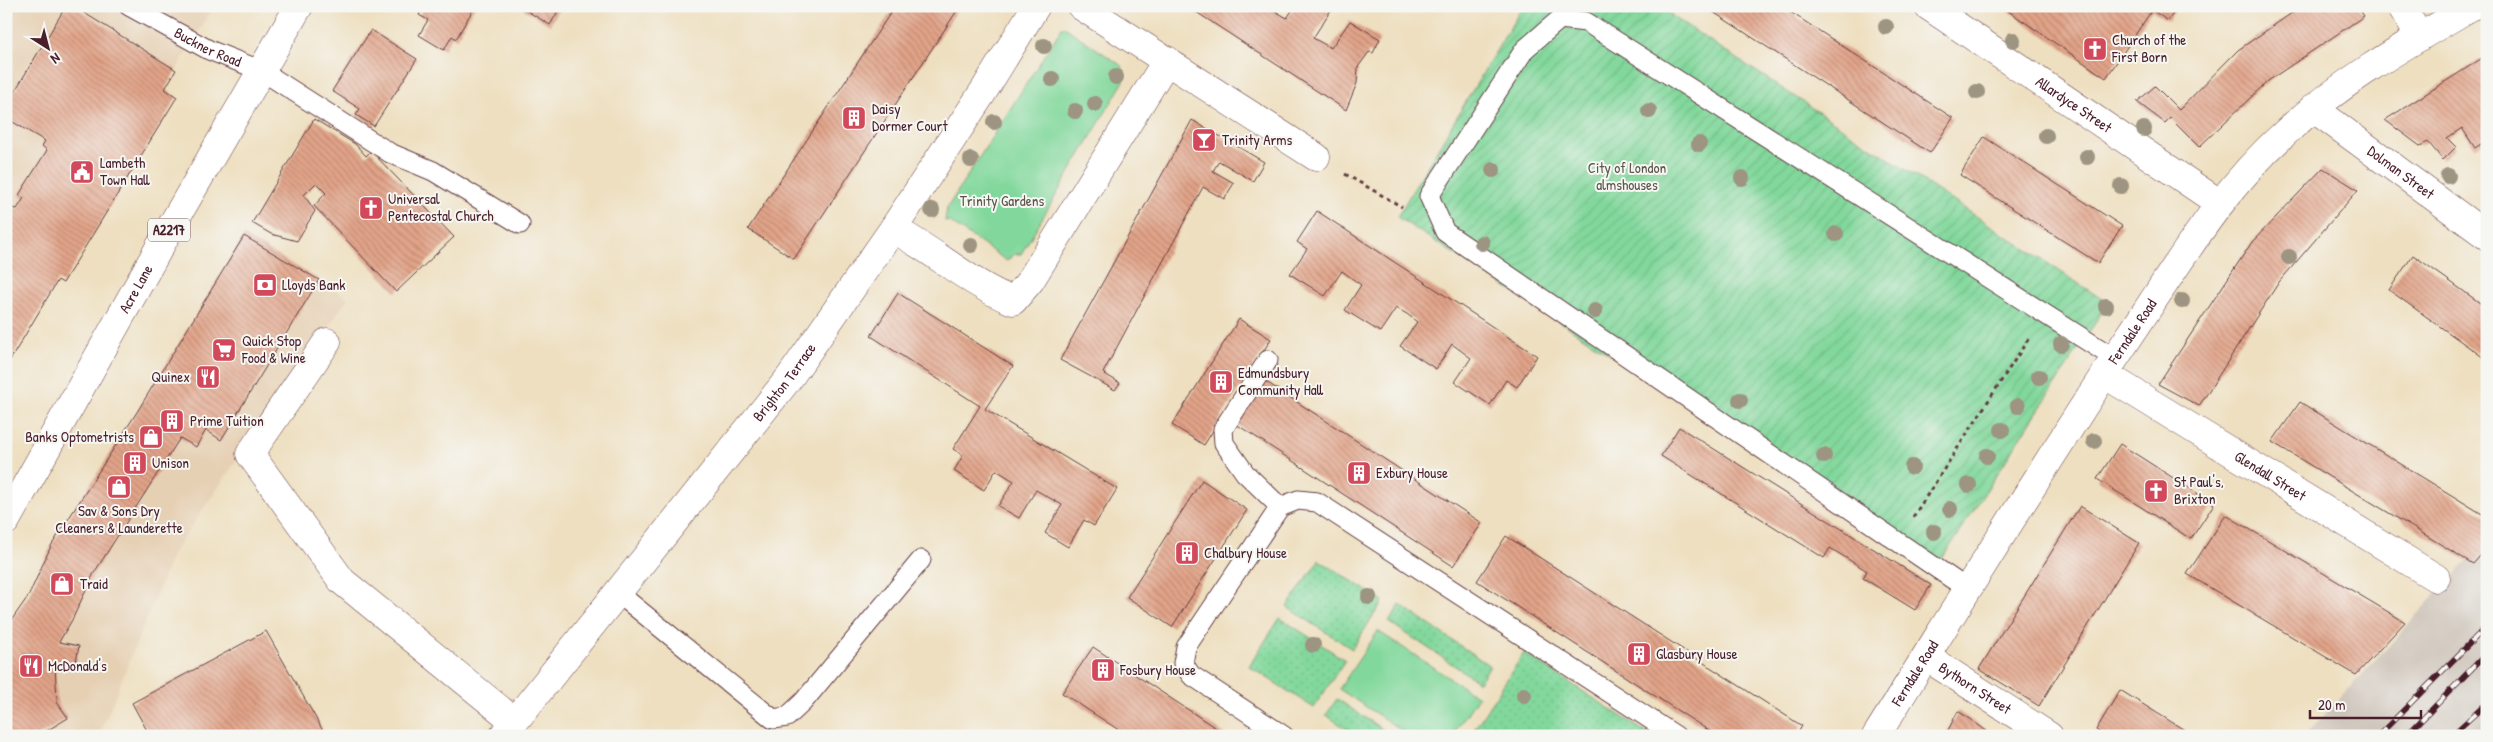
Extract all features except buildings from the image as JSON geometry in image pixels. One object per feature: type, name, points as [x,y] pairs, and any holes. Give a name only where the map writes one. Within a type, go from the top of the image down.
[{"type":"street","name":"Acre Lane","points":[[8,513],[299,6]]},
{"type":"street","name":"Brighton Terrace","points":[[509,728],[790,377],[893,229],[983,92],[1036,6]]},
{"type":"street","points":[[1081,6],[1316,157]]},
{"type":"street","points":[[2401,6],[2420,37]]},
{"type":"street","name":"Ferndale Road","points":[[1876,736],[2109,366],[2219,203],[2281,136],[2313,108],[2420,37],[2472,6]]},
{"type":"street","name":"Allardyce Street","points":[[1940,9],[2219,203]]},
{"type":"street","points":[[893,229],[918,242],[994,293],[1014,301],[1030,281],[1167,60]]},
{"type":"street","name":"Dolman Street","points":[[2313,108],[2487,236]]},
{"type":"street","points":[[327,342],[250,454],[342,581],[509,728]]},
{"type":"street","name":"Glendall Street","points":[[2109,366],[2436,578]]},
{"type":"street","name":"Bythorn Street","points":[[1926,657],[2049,736]]},
{"type":"lane","name":"Buckner Road","points":[[128,6],[209,50],[262,71],[390,153],[433,171],[520,224]]},
{"type":"lane","points":[[1967,589],[1445,232],[1429,196],[1525,49],[1560,19],[1586,22],[2044,314],[2109,366]]},
{"type":"lane","points":[[1268,360],[1223,428],[1224,443],[1246,473],[1280,507]]},
{"type":"lane","points":[[1284,736],[1191,674],[1183,663],[1186,647],[1280,507],[1298,500],[1317,502],[1676,736]]},
{"type":"lane","points":[[618,593],[773,719],[787,717],[803,702],[921,560]]},
{"type":"path","points":[[1316,157],[1445,232]]},
{"type":"path","points":[[1898,541],[2044,314]]},
{"type":"shaded area","name":"Lambeth Town Hall","points":[[6,6],[214,6],[165,89],[177,97],[63,283],[58,280],[6,367]]},
{"type":"shaded area","points":[[244,236],[348,298],[173,553],[99,736],[6,736],[6,628],[29,595],[51,546],[137,412]]},
{"type":"shaded area","points":[[2487,540],[2487,736],[2305,736]]},
{"type":"green space","name":"City of London almshouses","points":[[1523,6],[1657,6],[2108,303],[1938,565],[1397,217]]},
{"type":"green space","name":"Trinity Gardens","points":[[1063,26],[1122,66],[1124,81],[1021,254],[1014,254],[1007,261],[950,222],[945,221],[947,208]]},
{"type":"green space","points":[[1319,560],[1383,601],[1352,649],[1287,607]]},
{"type":"green space","points":[[1400,605],[1490,666],[1479,682],[1389,622]]},
{"type":"green space","points":[[1280,618],[1345,660],[1314,708],[1249,666]]},
{"type":"green space","points":[[1378,631],[1478,697],[1452,736],[1410,736],[1339,689]]},
{"type":"green space","points":[[1524,653],[1650,735],[1470,736]]},
{"type":"green space","points":[[1337,699],[1392,736],[1357,736],[1326,715]]},
{"type":"railway","points":[[2378,736],[2487,626]]},
{"type":"railway","points":[[2406,736],[2487,653]]},
{"type":"railway","points":[[2451,736],[2487,703]]},
{"type":"railway","points":[[2483,736],[2487,732]]},
{"type":"place","name":"Church of the First Born","points":[[2095,49]]},
{"type":"place","name":"Daisy Dormer Court","points":[[854,118]]},
{"type":"place","name":"Trinity Arms","points":[[1204,140]]},
{"type":"place","name":"Lambeth Town Hall","points":[[82,172]]},
{"type":"place","name":"Universal Pentecostal Church","points":[[371,208]]},
{"type":"place","name":"Lloyds Bank","points":[[265,285]]},
{"type":"place","name":"Quick Stop Food & Wine","points":[[224,350]]},
{"type":"place","name":"Quinex","points":[[208,377]]},
{"type":"place","name":"Edmundsbury Community Hall","points":[[1221,382]]},
{"type":"place","name":"Prime Tuition","points":[[172,421]]},
{"type":"place","name":"Banks Optometrists","points":[[151,437]]},
{"type":"place","name":"Unison","points":[[135,463]]},
{"type":"place","name":"Exbury House","points":[[1359,473]]},
{"type":"place","name":"Sav & Sons Dry Cleaners & Launderette","points":[[119,487]]},
{"type":"place","name":"St Paul's, Brixton","points":[[2156,491]]},
{"type":"place","name":"Chalbury House","points":[[1187,553]]},
{"type":"place","name":"Traid","points":[[62,584]]},
{"type":"place","name":"Glasbury House","points":[[1639,654]]},
{"type":"place","name":"McDonald's","points":[[31,666]]},
{"type":"place","name":"Fosbury House","points":[[1103,670]]}]
